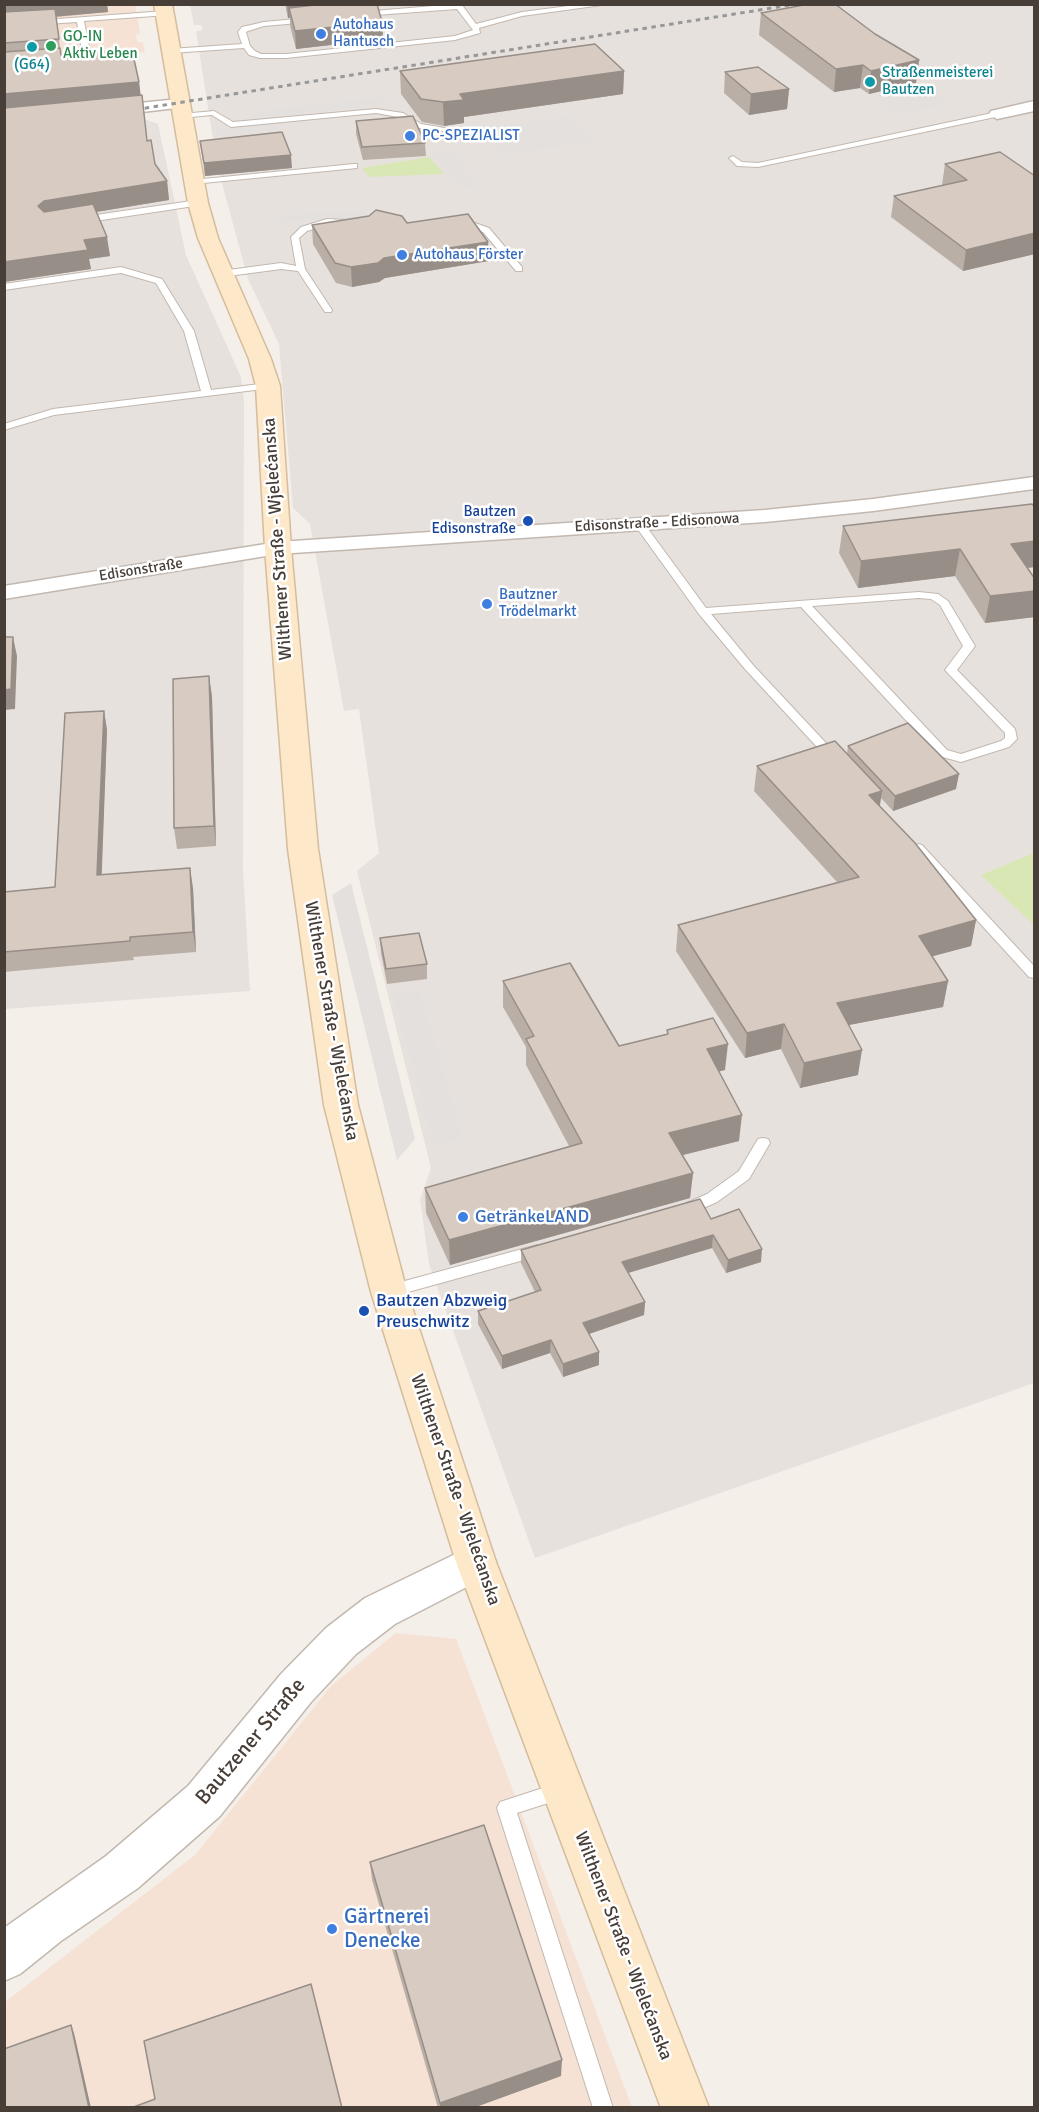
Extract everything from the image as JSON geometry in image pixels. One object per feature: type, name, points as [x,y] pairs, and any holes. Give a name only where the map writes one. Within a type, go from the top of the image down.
[{"type":"main road","name":"Wilthener Straße - Wjelećanska","points":[[164,9],[195,193],[222,273],[260,359],[268,386],[278,548],[303,849],[341,1105],[389,1292],[476,1562],[685,2108]]},
{"type":"street","points":[[997,114],[1035,106]]},
{"type":"street","points":[[96,112],[180,110]]},
{"type":"street","name":"Edisonstraße - Edisonowa","points":[[278,548],[776,515],[1035,483]]},
{"type":"street","name":"Edisonstraße","points":[[4,593],[278,548]]},
{"type":"street","name":"Bautzener Straße","points":[[4,1958],[45,1925],[122,1872],[204,1801],[296,1688],[341,1641],[380,1611],[476,1562]]},
{"type":"lane","points":[[128,4],[130,15]]},
{"type":"lane","points":[[474,27],[522,14],[606,4]]},
{"type":"lane","points":[[321,18],[252,26],[242,32],[246,46],[252,53],[260,56],[286,56],[455,38],[475,33],[477,30],[459,7],[454,6],[355,15]]},
{"type":"lane","points":[[4,25],[130,15],[164,9]]},
{"type":"lane","points":[[61,61],[72,60],[87,52],[80,19]]},
{"type":"lane","points":[[171,51],[246,46]]},
{"type":"lane","points":[[180,110],[214,113],[231,124],[376,111],[400,115],[419,126],[452,130]]},
{"type":"lane","points":[[733,158],[740,164],[758,165],[997,114]]},
{"type":"lane","points":[[69,222],[195,193],[354,166]]},
{"type":"lane","points":[[328,310],[301,269],[295,237],[304,229],[327,222],[359,223]]},
{"type":"lane","points":[[448,225],[475,226],[486,230],[519,269]]},
{"type":"lane","points":[[222,273],[281,266],[301,269]]},
{"type":"lane","points":[[4,287],[121,270],[159,281],[189,332],[207,394]]},
{"type":"lane","points":[[4,427],[52,412],[268,386]]},
{"type":"lane","points":[[639,524],[703,612],[749,667],[839,763]]},
{"type":"lane","points":[[703,612],[802,603],[934,596],[944,603],[969,645],[951,670],[1011,732],[1011,739],[1005,744],[961,758],[943,753],[802,603]]},
{"type":"lane","points":[[912,842],[1035,974]]},
{"type":"lane","points":[[670,1214],[712,1198],[744,1175],[764,1143]]},
{"type":"lane","points":[[389,1292],[547,1248]]},
{"type":"lane","points":[[563,1790],[506,1808],[603,2108]]},
{"type":"shaded area","points":[[5,5],[135,5],[140,33],[136,35],[137,41],[143,43],[145,52],[5,66]]},
{"type":"shaded area","points":[[190,5],[1034,5],[1034,1383],[535,1558],[429,1264],[420,1199],[431,1168],[357,871],[379,853],[359,709],[344,711],[310,524],[293,508],[279,344],[248,279],[217,165],[196,31],[203,30],[201,25],[194,25]]},
{"type":"shaded area","points":[[927,88],[950,103],[900,115],[876,99]]},
{"type":"shaded area","points":[[385,97],[389,104],[256,119],[252,112]]},
{"type":"shaded area","points":[[571,116],[593,141],[501,155],[480,129]]},
{"type":"shaded area","points":[[147,120],[158,124],[186,255],[241,377],[244,401],[243,869],[250,991],[5,1009],[5,132]]},
{"type":"shaded area","points":[[279,123],[281,129],[217,135],[215,129]]},
{"type":"shaded area","points":[[449,150],[478,186],[462,189],[433,153]]},
{"type":"shaded area","points":[[377,212],[371,219],[278,221],[285,214]]},
{"type":"shaded area","points":[[351,883],[415,1139],[397,1160],[332,895]]},
{"type":"shaded area","points":[[419,989],[463,1139],[434,1144],[393,993]]},
{"type":"shaded area","name":"Gärtnerei Denecke","points":[[396,1633],[456,1639],[632,2107],[5,2108],[5,2002],[195,1855],[332,1685]]},
{"type":"green space","points":[[429,157],[444,174],[369,177],[362,168]]},
{"type":"green space","points":[[1034,853],[1034,925],[981,875]]},
{"type":"building","points":[[323,4],[377,4],[382,22],[295,31],[289,8]]},
{"type":"building","points":[[809,4],[835,4],[875,34],[919,60],[871,71],[863,65],[836,69],[761,13]]},
{"type":"building","points":[[55,9],[59,39],[4,43],[4,12]]},
{"type":"building","points":[[595,44],[624,71],[460,94],[464,100],[443,102],[421,99],[400,71]]},
{"type":"building","points":[[60,48],[61,55],[132,50],[139,82],[4,94],[4,52]]},
{"type":"building","points":[[758,67],[789,89],[751,94],[725,72]]},
{"type":"building","points":[[142,95],[147,141],[151,140],[155,164],[167,181],[44,201],[38,206],[44,212],[93,204],[107,237],[84,240],[88,250],[4,262],[4,108]]},
{"type":"building","points":[[413,116],[425,143],[362,147],[356,121]]},
{"type":"building","points":[[282,132],[291,155],[204,163],[200,141]]},
{"type":"building","points":[[1000,152],[1035,176],[1035,233],[966,250],[894,196],[967,180],[945,164]]},
{"type":"building","points":[[376,210],[402,216],[407,223],[468,214],[488,242],[384,258],[378,263],[351,267],[335,263],[312,225],[369,216]]},
{"type":"building","points":[[1032,504],[1035,507],[1035,541],[1011,544],[1035,579],[1035,591],[990,596],[960,549],[861,561],[843,526]]},
{"type":"building","points":[[4,637],[13,637],[11,689],[4,690]]},
{"type":"building","points":[[209,676],[214,826],[174,828],[173,679]]},
{"type":"building","points":[[104,711],[97,875],[190,868],[193,932],[130,937],[130,941],[4,952],[4,892],[55,887],[65,713]]},
{"type":"building","points":[[908,723],[959,774],[895,796],[848,746]]},
{"type":"building","points":[[835,741],[882,791],[869,795],[915,843],[976,920],[919,936],[948,981],[837,1003],[862,1050],[804,1063],[784,1024],[747,1033],[678,925],[859,877],[757,766]]},
{"type":"building","points":[[419,933],[427,964],[386,969],[380,938]]},
{"type":"building","points":[[570,963],[619,1046],[668,1034],[667,1030],[713,1018],[728,1044],[707,1049],[742,1115],[669,1133],[693,1173],[449,1240],[425,1188],[582,1143],[526,1039],[534,1036],[503,981]]},
{"type":"building","points":[[700,1199],[711,1219],[739,1209],[762,1249],[728,1260],[713,1235],[622,1262],[645,1302],[583,1323],[599,1352],[563,1364],[551,1340],[502,1356],[478,1311],[541,1290],[521,1250]]},
{"type":"building","points":[[484,1825],[562,2060],[440,2103],[370,1862]]},
{"type":"building","points":[[311,1984],[342,2108],[131,2108],[155,2099],[144,2041]]},
{"type":"building","points":[[71,2025],[89,2108],[4,2108],[4,2049]]},
{"type":"railway","points":[[127,111],[797,4]]},
{"type":"place","name":"Autohaus Hantusch","points":[[321,34]]},
{"type":"place","name":"GO-IN Aktiv Leben","points":[[51,46]]},
{"type":"place","name":"(G64)","points":[[32,47]]},
{"type":"place","name":"Straßenmeisterei Bautzen","points":[[870,82]]},
{"type":"place","name":"PC-SPEZIALIST","points":[[410,136]]},
{"type":"place","name":"Autohaus Förster","points":[[402,255]]},
{"type":"place","name":"Bautzen Edisonstraße","points":[[528,521]]},
{"type":"place","name":"Bautzner Trödelmarkt","points":[[487,604]]},
{"type":"place","name":"GetränkeLAND","points":[[463,1217]]},
{"type":"place","name":"Bautzen Abzweig Preuschwitz","points":[[364,1311]]},
{"type":"place","name":"Gärtnerei Denecke","points":[[332,1929]]}]
